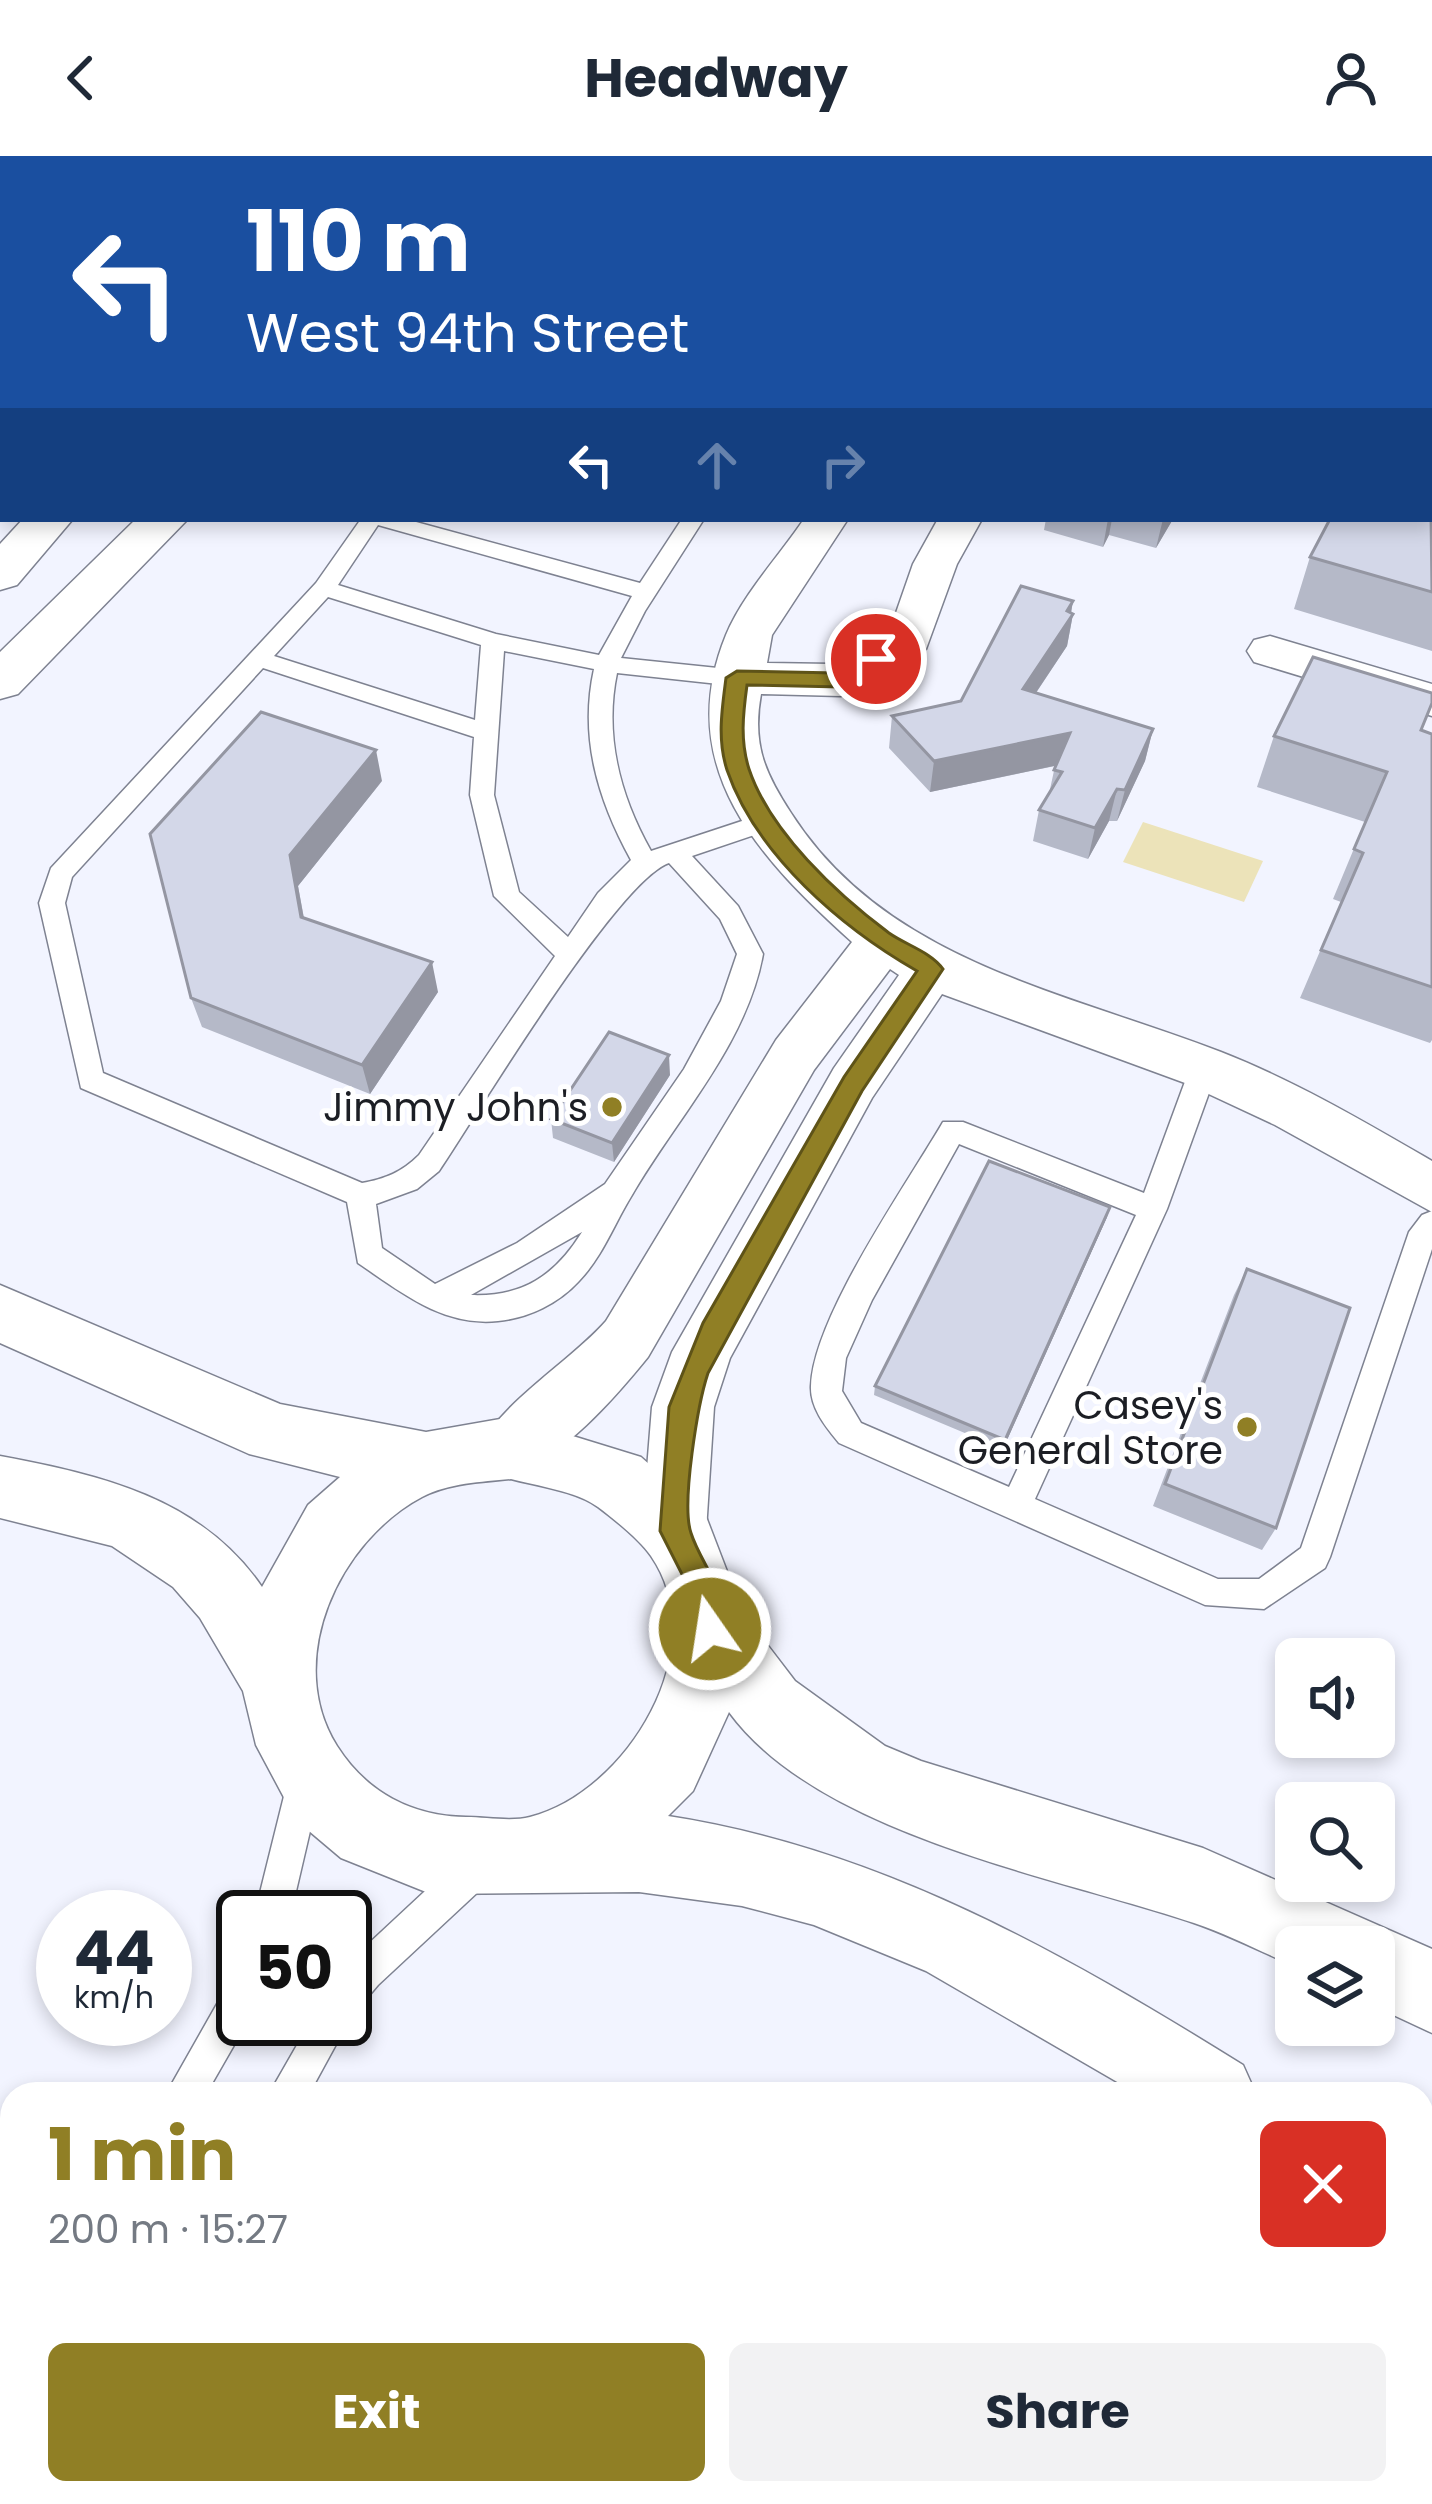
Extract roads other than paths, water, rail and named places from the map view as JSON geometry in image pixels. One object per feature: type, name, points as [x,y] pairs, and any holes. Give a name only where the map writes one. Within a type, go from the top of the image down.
[{"type":"main road","points":[[0,574],[47,522]]},
{"type":"main road","points":[[0,682],[161,522]]},
{"type":"main road","points":[[0,1312],[273,1433],[424,1463]]},
{"type":"main road","points":[[512,1856],[590,1832],[635,1802],[670,1762],[696,1717],[708,1672],[710,1629],[703,1586],[674,1531],[632,1486],[595,1466],[511,1448],[424,1463],[385,1483],[319,1542],[294,1585],[279,1631],[277,1681],[286,1728],[307,1772],[340,1810],[382,1838],[432,1856],[512,1856],[673,1856],[796,1881],[982,1958],[1194,2082]]},
{"type":"main road","points":[[0,1487],[109,1510],[191,1552],[245,1617],[277,1681]]},
{"type":"main road","points":[[710,1629],[769,1706],[873,1780],[1171,1875],[1294,1926]]},
{"type":"main road","points":[[1395,1974],[1432,1994]]},
{"type":"street","points":[[824,522],[749,635],[730,727],[739,771],[766,822],[796,862],[907,955],[1204,1068],[1295,1109],[1432,1189]]},
{"type":"street","points":[[737,678],[841,680],[910,638],[935,564],[957,522]]},
{"type":"street","points":[[1270,651],[1432,700]]},
{"type":"street","points":[[511,1448],[599,1372],[627,1339],[795,1055],[907,955]]},
{"type":"street","points":[[674,1531],[683,1407],[702,1352],[853,1084],[907,955]]},
{"type":"lane","points":[[374,522],[324,588],[60,874],[52,903],[91,1080],[361,1195],[415,1178],[607,900],[659,856],[766,822]]},
{"type":"lane","points":[[387,522],[648,593]]},
{"type":"lane","points":[[361,1195],[368,1254],[432,1298],[469,1311],[503,1310],[534,1299],[569,1275],[595,1242],[620,1189],[736,1006],[751,965],[740,930],[659,856],[608,793],[602,730],[607,664],[691,522]]},
{"type":"lane","points":[[324,588],[494,641],[607,664],[737,678]]},
{"type":"lane","points":[[494,641],[482,795],[507,896],[569,953]]},
{"type":"lane","points":[[259,659],[486,732]]},
{"type":"lane","points":[[1015,1508],[1153,1209],[1204,1068]]},
{"type":"lane","points":[[1153,1209],[953,1130],[838,1337],[826,1384],[831,1411],[850,1433],[1217,1594],[1264,1594],[1292,1578],[1314,1557],[1423,1232],[1432,1222]]},
{"type":"lane","points":[[432,1298],[506,1268],[620,1189]]},
{"type":"lane","points":[[279,1890],[307,1772]]},
{"type":"lane","points":[[372,1966],[512,1856]]},
{"type":"lane","points":[[192,2082],[216,2041]]},
{"type":"lane","points":[[295,2082],[317,2046]]},
{"type":"place","name":"Jimmy John's","points":[[612,1107]]},
{"type":"place","name":"Casey's General Store","points":[[1247,1427]]}]
